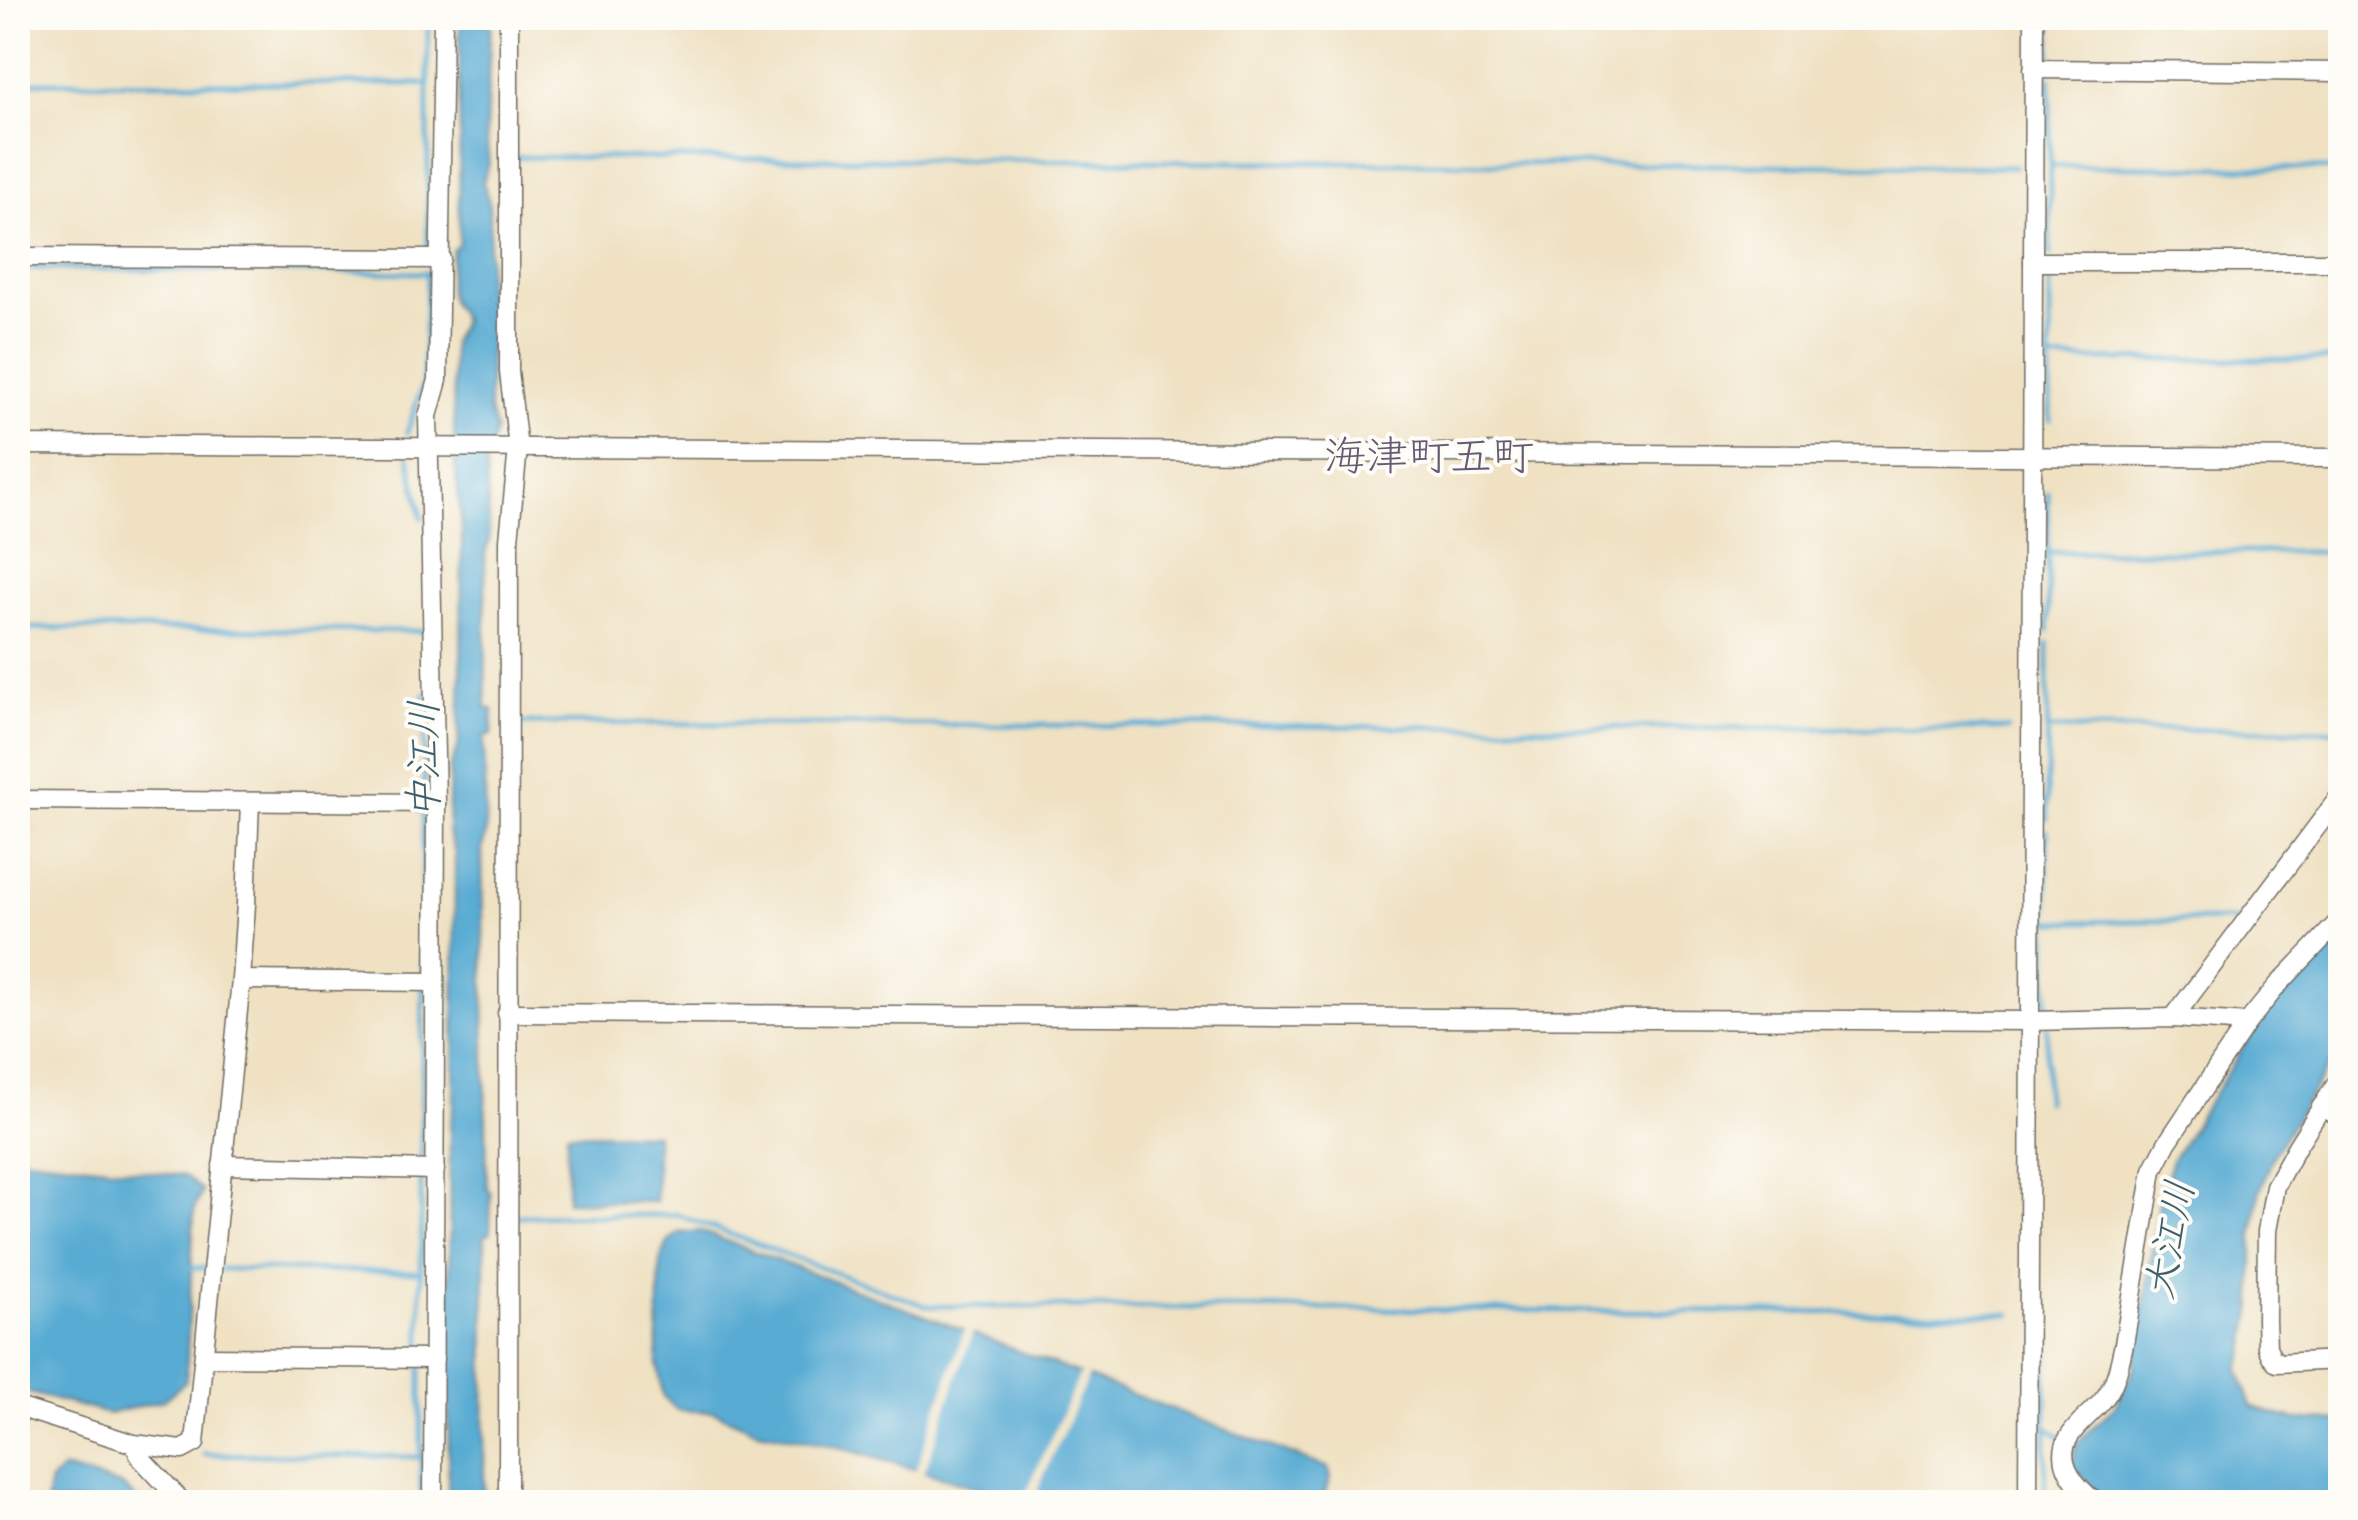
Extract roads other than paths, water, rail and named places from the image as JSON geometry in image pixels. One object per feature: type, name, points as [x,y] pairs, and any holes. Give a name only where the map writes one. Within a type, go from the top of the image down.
[{"type":"street","points":[[433,1502],[436,802],[428,416],[438,380],[443,18]]},
{"type":"street","points":[[508,1502],[510,18]]},
{"type":"street","points":[[2028,1502],[2034,18]]},
{"type":"street","points":[[2034,70],[2340,72]]},
{"type":"street","points":[[18,257],[441,259]]},
{"type":"street","points":[[2033,262],[2340,262]]},
{"type":"street","points":[[18,445],[2340,458]]},
{"type":"street","points":[[2173,1018],[2340,796]]},
{"type":"street","points":[[18,800],[436,802]]},
{"type":"street","points":[[18,1406],[134,1444],[182,1450],[194,1443],[241,980],[250,802]]},
{"type":"street","points":[[2096,1502],[2070,1476],[2065,1459],[2068,1439],[2110,1392],[2118,1368],[2153,1170],[2167,1142],[2247,1023],[2340,920]]},
{"type":"street","points":[[241,980],[434,982]]},
{"type":"street","points":[[507,1013],[2173,1018],[2247,1023]]},
{"type":"street","points":[[2338,1358],[2277,1363],[2267,1347],[2268,1231],[2275,1186],[2340,1078]]},
{"type":"street","points":[[2321,1107],[2340,1116]]},
{"type":"street","points":[[222,1166],[435,1170]]},
{"type":"street","points":[[204,1357],[434,1359]]},
{"type":"street","points":[[134,1444],[140,1457],[182,1502]]},
{"type":"water","points":[[460,18],[491,18],[486,133],[489,163],[483,182],[490,224],[489,411],[496,430],[486,461],[486,709],[493,709],[492,735],[484,736],[486,834],[482,849],[487,1188],[491,1193],[490,1234],[485,1235],[484,1502],[448,1502],[455,854],[448,832],[450,767],[458,748],[462,529],[455,465],[452,341],[461,317],[450,299],[449,286],[453,250],[459,244]]},
{"type":"water","name":"大江川","points":[[2340,936],[2340,1052],[2274,1153],[2259,1193],[2253,1234],[2253,1305],[2239,1370],[2252,1406],[2295,1419],[2340,1420],[2340,1502],[2112,1502],[2095,1491],[2072,1465],[2077,1443],[2116,1405],[2134,1369],[2161,1191],[2173,1158],[2281,995]]},
{"type":"water","points":[[567,1133],[656,1134],[656,1202],[567,1201]]},
{"type":"water","points":[[18,1157],[185,1176],[202,1191],[194,1210],[186,1381],[164,1400],[109,1414],[18,1390]]},
{"type":"water","points":[[700,1231],[1328,1468],[1331,1477],[1322,1502],[1028,1502],[828,1444],[758,1431],[715,1412],[677,1410],[663,1396],[657,1362],[660,1261],[669,1240],[679,1233]]},
{"type":"water","points":[[63,1469],[121,1485],[140,1502],[46,1502],[50,1481]]},
{"type":"waterway","points":[[428,18],[428,254]]},
{"type":"waterway","points":[[2050,61],[2051,18]]},
{"type":"waterway","points":[[2050,78],[2050,255]]},
{"type":"waterway","points":[[18,82],[428,84]]},
{"type":"waterway","points":[[515,157],[2016,167]]},
{"type":"waterway","points":[[2050,166],[2340,169]]},
{"type":"waterway","points":[[2050,267],[2050,420]]},
{"type":"waterway","points":[[18,268],[434,273]]},
{"type":"waterway","points":[[407,433],[423,383],[427,272]]},
{"type":"waterway","points":[[2050,360],[2340,359]]},
{"type":"waterway","points":[[409,458],[422,518]]},
{"type":"waterway","points":[[2048,493],[2048,631]]},
{"type":"waterway","points":[[2048,552],[2340,552]]},
{"type":"waterway","points":[[18,628],[425,631]]},
{"type":"waterway","points":[[2047,819],[2048,644]]},
{"type":"waterway","name":"中江川","points":[[424,797],[425,694]]},
{"type":"waterway","points":[[514,723],[2008,729]]},
{"type":"waterway","points":[[2048,729],[2340,730]]},
{"type":"waterway","name":"中江川","points":[[423,808],[423,976]]},
{"type":"waterway","points":[[2047,831],[2047,1014]]},
{"type":"waterway","points":[[2047,922],[2237,920]]},
{"type":"waterway","points":[[421,1164],[423,988]]},
{"type":"waterway","points":[[2046,1102],[2047,1027]]},
{"type":"waterway","points":[[421,1175],[421,1354]]},
{"type":"waterway","points":[[675,1214],[926,1306],[2011,1314]]},
{"type":"waterway","points":[[516,1216],[675,1215]]},
{"type":"waterway","points":[[191,1268],[206,1268]]},
{"type":"waterway","points":[[221,1269],[420,1272]]},
{"type":"waterway","points":[[2046,1307],[2046,1427],[2061,1437]]},
{"type":"waterway","points":[[421,1364],[421,1502]]},
{"type":"waterway","points":[[2045,1502],[2046,1427]]},
{"type":"waterway","points":[[204,1454],[422,1457]]},
{"type":"district","name":"海津町五町","points":[[1429,462]]}]
